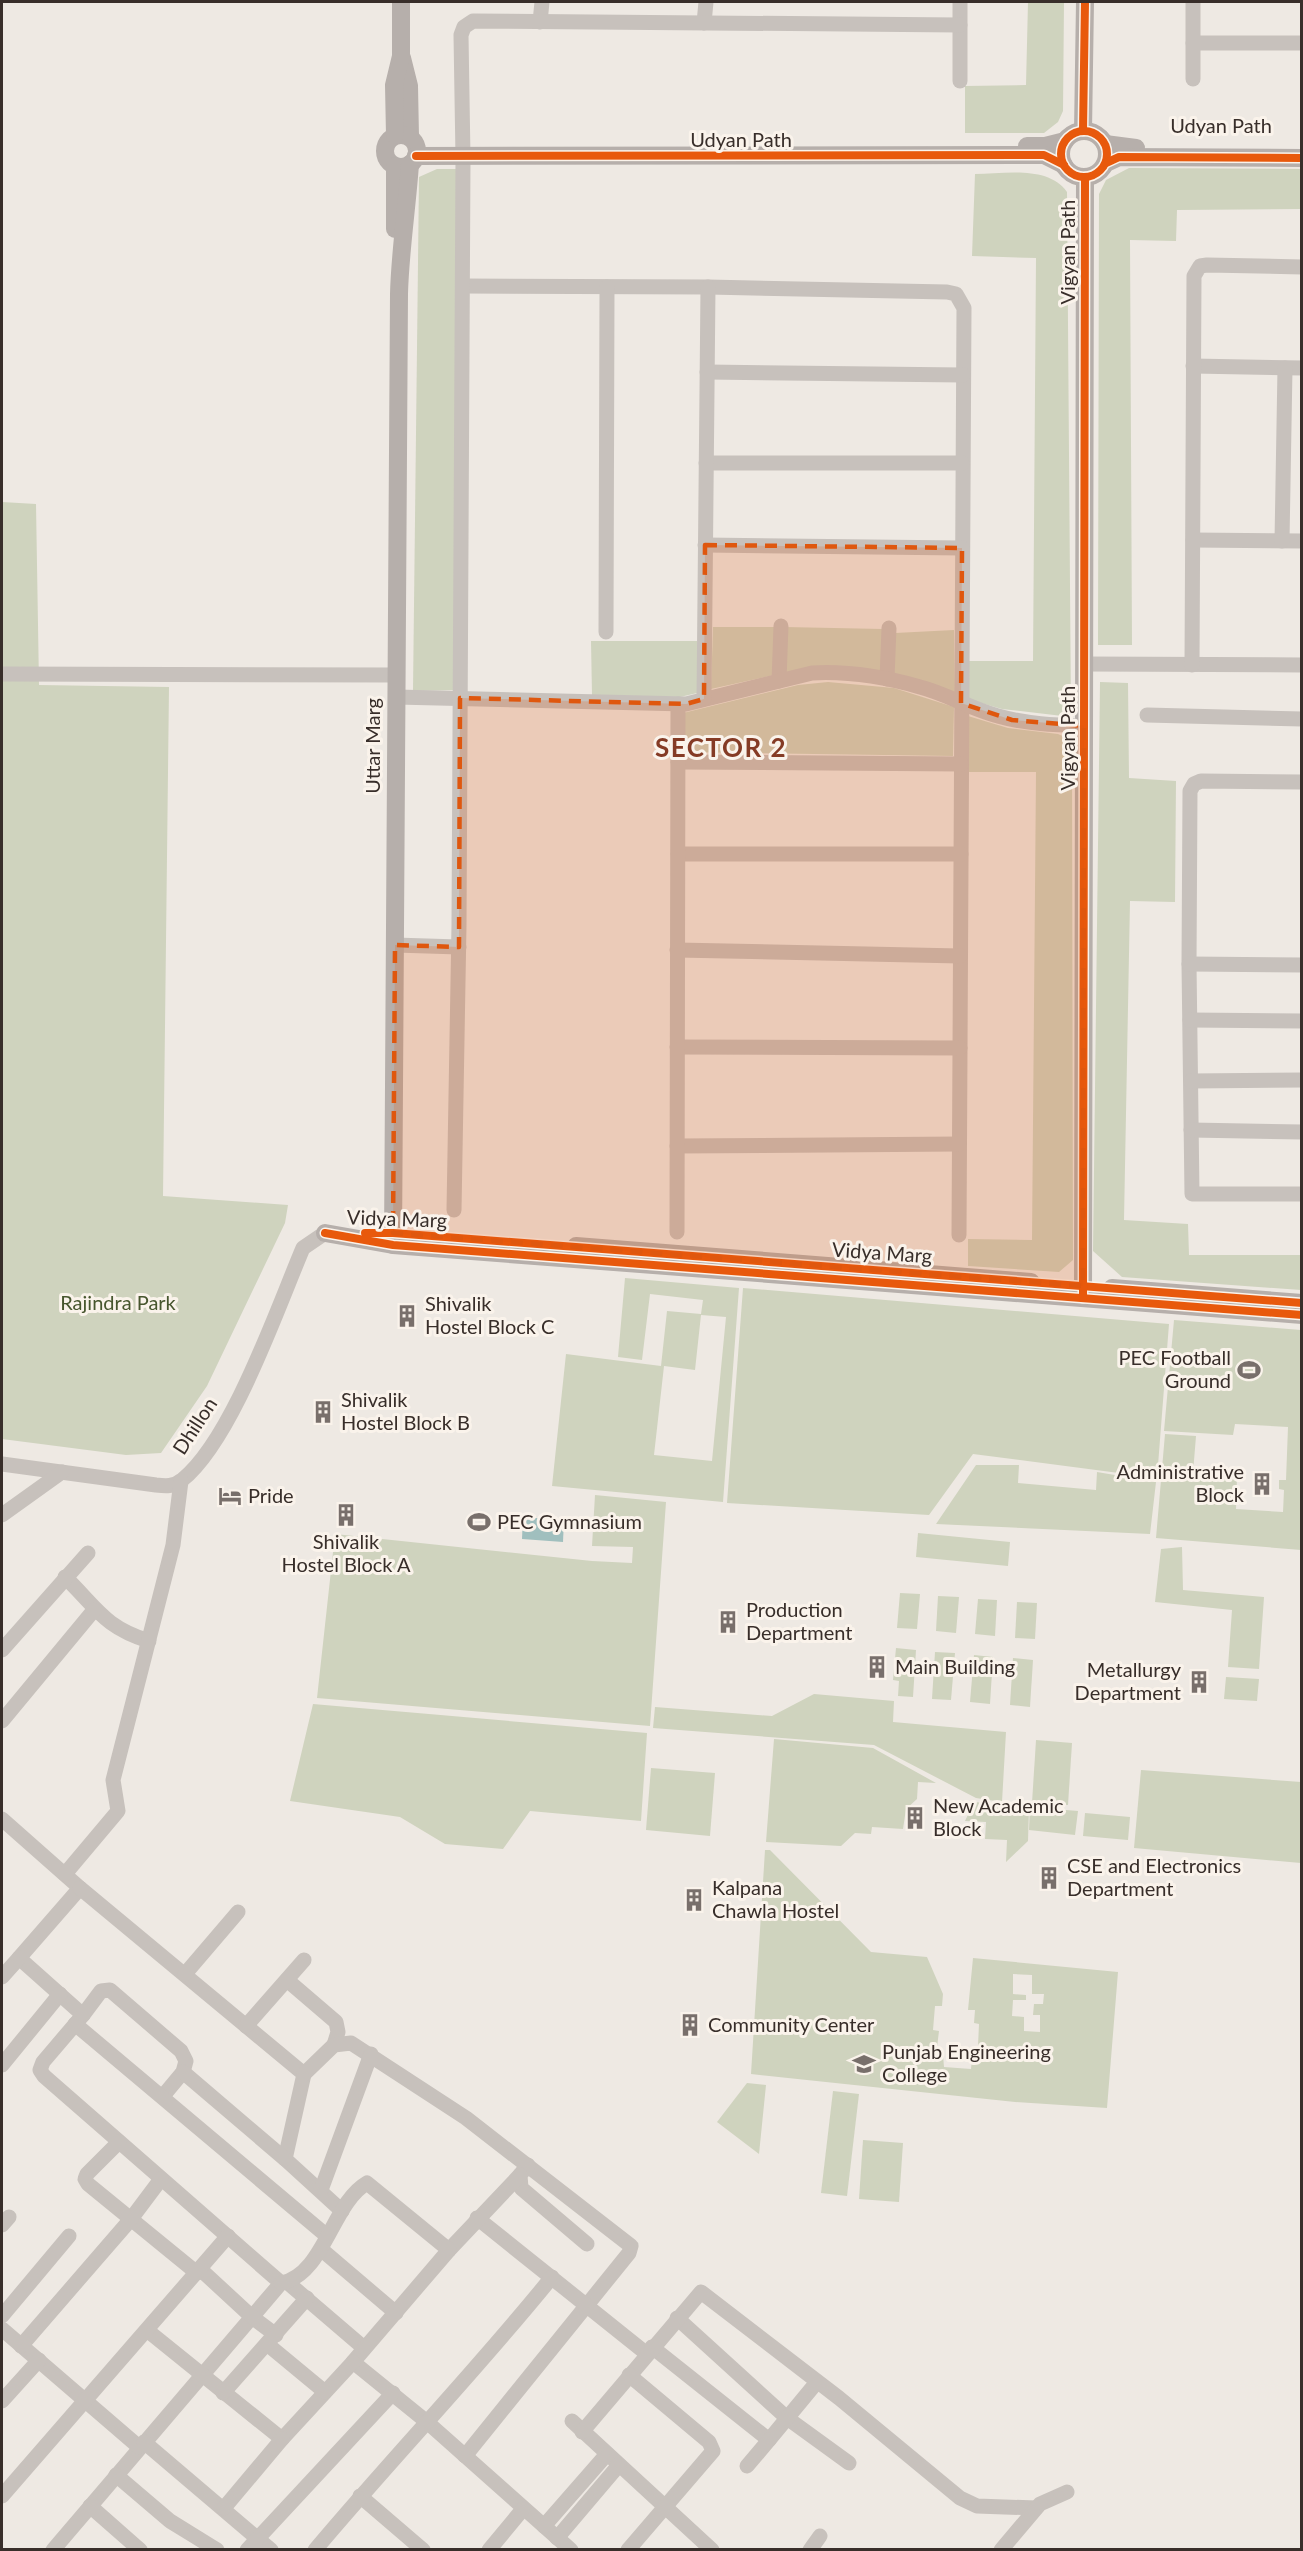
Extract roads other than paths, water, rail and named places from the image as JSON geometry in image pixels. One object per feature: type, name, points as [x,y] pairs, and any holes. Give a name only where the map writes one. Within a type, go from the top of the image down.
[{"type":"main road","name":"Uttar Marg","points":[[393,1239],[400,248],[406,232],[409,86],[401,56],[401,2]]},
{"type":"main road","points":[[1083,131],[1084,2]]},
{"type":"main road","points":[[1076,132],[1093,132],[1105,144],[1106,163],[1101,170],[1085,177],[1076,176],[1064,165],[1061,154],[1065,141],[1076,132]]},
{"type":"main road","name":"Udyan Path","points":[[463,153],[1045,146],[1065,141]]},
{"type":"main road","name":"Udyan Path","points":[[1105,144],[1121,148],[1302,149]]},
{"type":"main road","name":"Udyan Path","points":[[407,151],[1044,155],[1064,165]]},
{"type":"main road","name":"Udyan Path","points":[[1106,163],[1119,157],[1302,158]]},
{"type":"main road","name":"Vigyan Path","points":[[1083,1292],[1085,177]]},
{"type":"main road","name":"Vidya Marg","points":[[325,1233],[1083,1292],[1302,1315]]},
{"type":"main road","name":"Vidya Marg","points":[[1083,1292],[1302,1302]]},
{"type":"street","points":[[540,22],[542,2]]},
{"type":"street","points":[[704,23],[706,2]]},
{"type":"street","points":[[960,2],[960,81]]},
{"type":"street","points":[[1192,79],[1193,2]]},
{"type":"street","points":[[454,1210],[459,947],[463,286],[461,35],[464,27],[473,21],[960,25]]},
{"type":"street","points":[[1192,43],[1302,43]]},
{"type":"street","points":[[1192,665],[1194,276],[1200,266],[1302,267]]},
{"type":"street","points":[[463,286],[708,287],[957,294],[964,308],[959,1235]]},
{"type":"street","points":[[606,632],[607,286]]},
{"type":"street","points":[[704,699],[708,287]]},
{"type":"street","points":[[1193,366],[1302,368]]},
{"type":"street","points":[[1282,541],[1285,368]]},
{"type":"street","points":[[707,372],[963,375]]},
{"type":"street","points":[[706,463],[962,463]]},
{"type":"street","points":[[1193,540],[1302,541]]},
{"type":"street","points":[[705,545],[962,548]]},
{"type":"street","points":[[779,681],[781,626]]},
{"type":"street","points":[[887,679],[889,628]]},
{"type":"street","points":[[1084,664],[1302,665]]},
{"type":"street","points":[[396,697],[678,704],[812,673],[832,672],[887,679],[922,687],[1012,720],[1084,726]]},
{"type":"street","points":[[2,674],[396,675]]},
{"type":"street","points":[[677,1232],[678,704]]},
{"type":"street","points":[[1147,715],[1302,719]]},
{"type":"street","points":[[678,762],[961,764]]},
{"type":"street","points":[[1302,782],[1201,781],[1194,784],[1190,791],[1189,964],[1192,1194],[1302,1194]]},
{"type":"street","points":[[678,854],[961,854]]},
{"type":"street","points":[[395,945],[459,947]]},
{"type":"street","points":[[677,950],[960,956]]},
{"type":"street","points":[[1189,964],[1302,964]]},
{"type":"street","points":[[1190,1020],[1302,1021]]},
{"type":"street","points":[[677,1047],[960,1048]]},
{"type":"street","points":[[1191,1081],[1302,1080]]},
{"type":"street","points":[[1191,1130],[1302,1132]]},
{"type":"street","points":[[677,1146],[959,1144]]},
{"type":"street","name":"Dhillon","points":[[2,1464],[156,1485],[170,1486],[181,1481],[212,1447],[238,1398],[303,1248],[325,1233]]},
{"type":"street","points":[[2,1515],[62,1472]]},
{"type":"street","points":[[65,1874],[118,1811],[112,1780],[173,1545],[181,1481]]},
{"type":"street","points":[[2,1650],[88,1553]]},
{"type":"street","points":[[65,1577],[94,1610],[120,1630],[149,1641]]},
{"type":"street","points":[[2,1721],[94,1610]]},
{"type":"street","points":[[3,1824],[304,2074]]},
{"type":"street","points":[[2,1977],[80,1888]]},
{"type":"street","points":[[185,1974],[238,1911]]},
{"type":"street","points":[[19,1958],[60,1994],[79,2020],[324,2243],[396,2313]]},
{"type":"street","points":[[246,2026],[304,1960]]},
{"type":"street","points":[[285,2159],[304,2074],[333,2045],[338,2032],[336,2022],[287,1980]]},
{"type":"street","points":[[163,2096],[183,2072],[186,2061],[181,2051],[110,1990],[101,1991],[43,2062],[40,2070],[161,2179],[284,2282],[307,2298],[364,2348]]},
{"type":"street","points":[[2,2065],[60,1994]]},
{"type":"street","points":[[333,2045],[351,2043],[466,2118],[524,2170],[631,2246],[629,2253],[465,2456]]},
{"type":"street","points":[[321,2190],[371,2054]]},
{"type":"street","points":[[183,2072],[321,2190],[342,2211]]},
{"type":"street","points":[[118,2142],[87,2174],[85,2179],[252,2317],[325,2392]]},
{"type":"street","points":[[224,2508],[477,2218],[524,2170]]},
{"type":"street","points":[[524,2170],[520,2188],[587,2244]]},
{"type":"street","points":[[21,2346],[131,2219],[161,2179]]},
{"type":"street","points":[[74,2550],[57,2544],[252,2317],[324,2243],[342,2211],[355,2193],[367,2183],[449,2250]]},
{"type":"street","points":[[477,2218],[586,2305],[769,2440]]},
{"type":"street","points":[[2,2316],[69,2236]]},
{"type":"street","points":[[2,2496],[148,2331],[228,2236]]},
{"type":"street","points":[[315,2550],[360,2496],[490,2354],[552,2277]]},
{"type":"street","points":[[712,2550],[577,2427],[629,2375],[701,2292],[967,2502],[977,2506],[1036,2508]]},
{"type":"street","points":[[223,2393],[307,2298]]},
{"type":"street","points":[[677,2318],[787,2418],[849,2463]]},
{"type":"street","points":[[2,2329],[85,2401],[224,2508],[252,2544],[271,2550]]},
{"type":"street","points":[[148,2331],[282,2439]]},
{"type":"street","points":[[2,2401],[39,2360]]},
{"type":"street","points":[[353,2362],[427,2422],[571,2550]]},
{"type":"street","points":[[628,2550],[711,2455],[712,2447],[629,2375]]},
{"type":"street","points":[[747,2466],[817,2382]]},
{"type":"street","points":[[252,2544],[393,2393]]},
{"type":"street","points":[[543,2526],[607,2454]]},
{"type":"street","points":[[557,2538],[619,2465]]},
{"type":"street","points":[[116,2475],[170,2521],[217,2550]]},
{"type":"street","points":[[1001,2550],[1036,2508],[1045,2500],[1066,2492]]},
{"type":"street","points":[[360,2496],[423,2550]]},
{"type":"street","points":[[90,2506],[140,2550]]},
{"type":"street","points":[[489,2550],[523,2508]]},
{"type":"street","points":[[810,2550],[820,2536]]},
{"type":"water","points":[[523,1517],[564,1520],[563,1542],[522,1539]]},
{"type":"place","name":"Shivalik Hostel Block C","points":[[407,1316]]},
{"type":"place","name":"PEC Football Ground","points":[[1249,1370]]},
{"type":"place","name":"Shivalik Hostel Block B","points":[[323,1412]]},
{"type":"place","name":"Administrative Block","points":[[1262,1484]]},
{"type":"place","name":"Pride","points":[[230,1496]]},
{"type":"place","name":"Shivalik Hostel Block A","points":[[346,1515]]},
{"type":"place","name":"PEC Gymnasium","points":[[479,1522]]},
{"type":"place","name":"Production Department","points":[[728,1622]]},
{"type":"place","name":"Main Building","points":[[877,1667]]},
{"type":"place","name":"Metallurgy Department","points":[[1199,1682]]},
{"type":"place","name":"New Academic Block","points":[[915,1818]]},
{"type":"place","name":"CSE and Electronics Department","points":[[1049,1878]]},
{"type":"place","name":"Kalpana Chawla Hostel","points":[[694,1900]]},
{"type":"place","name":"Community Center","points":[[690,2025]]},
{"type":"place","name":"Punjab Engineering College","points":[[864,2064]]},
{"type":"district","name":"SECTOR 2","points":[[721,748]]},
{"type":"park label","name":"Rajindra Park","points":[[118,1303]]}]
